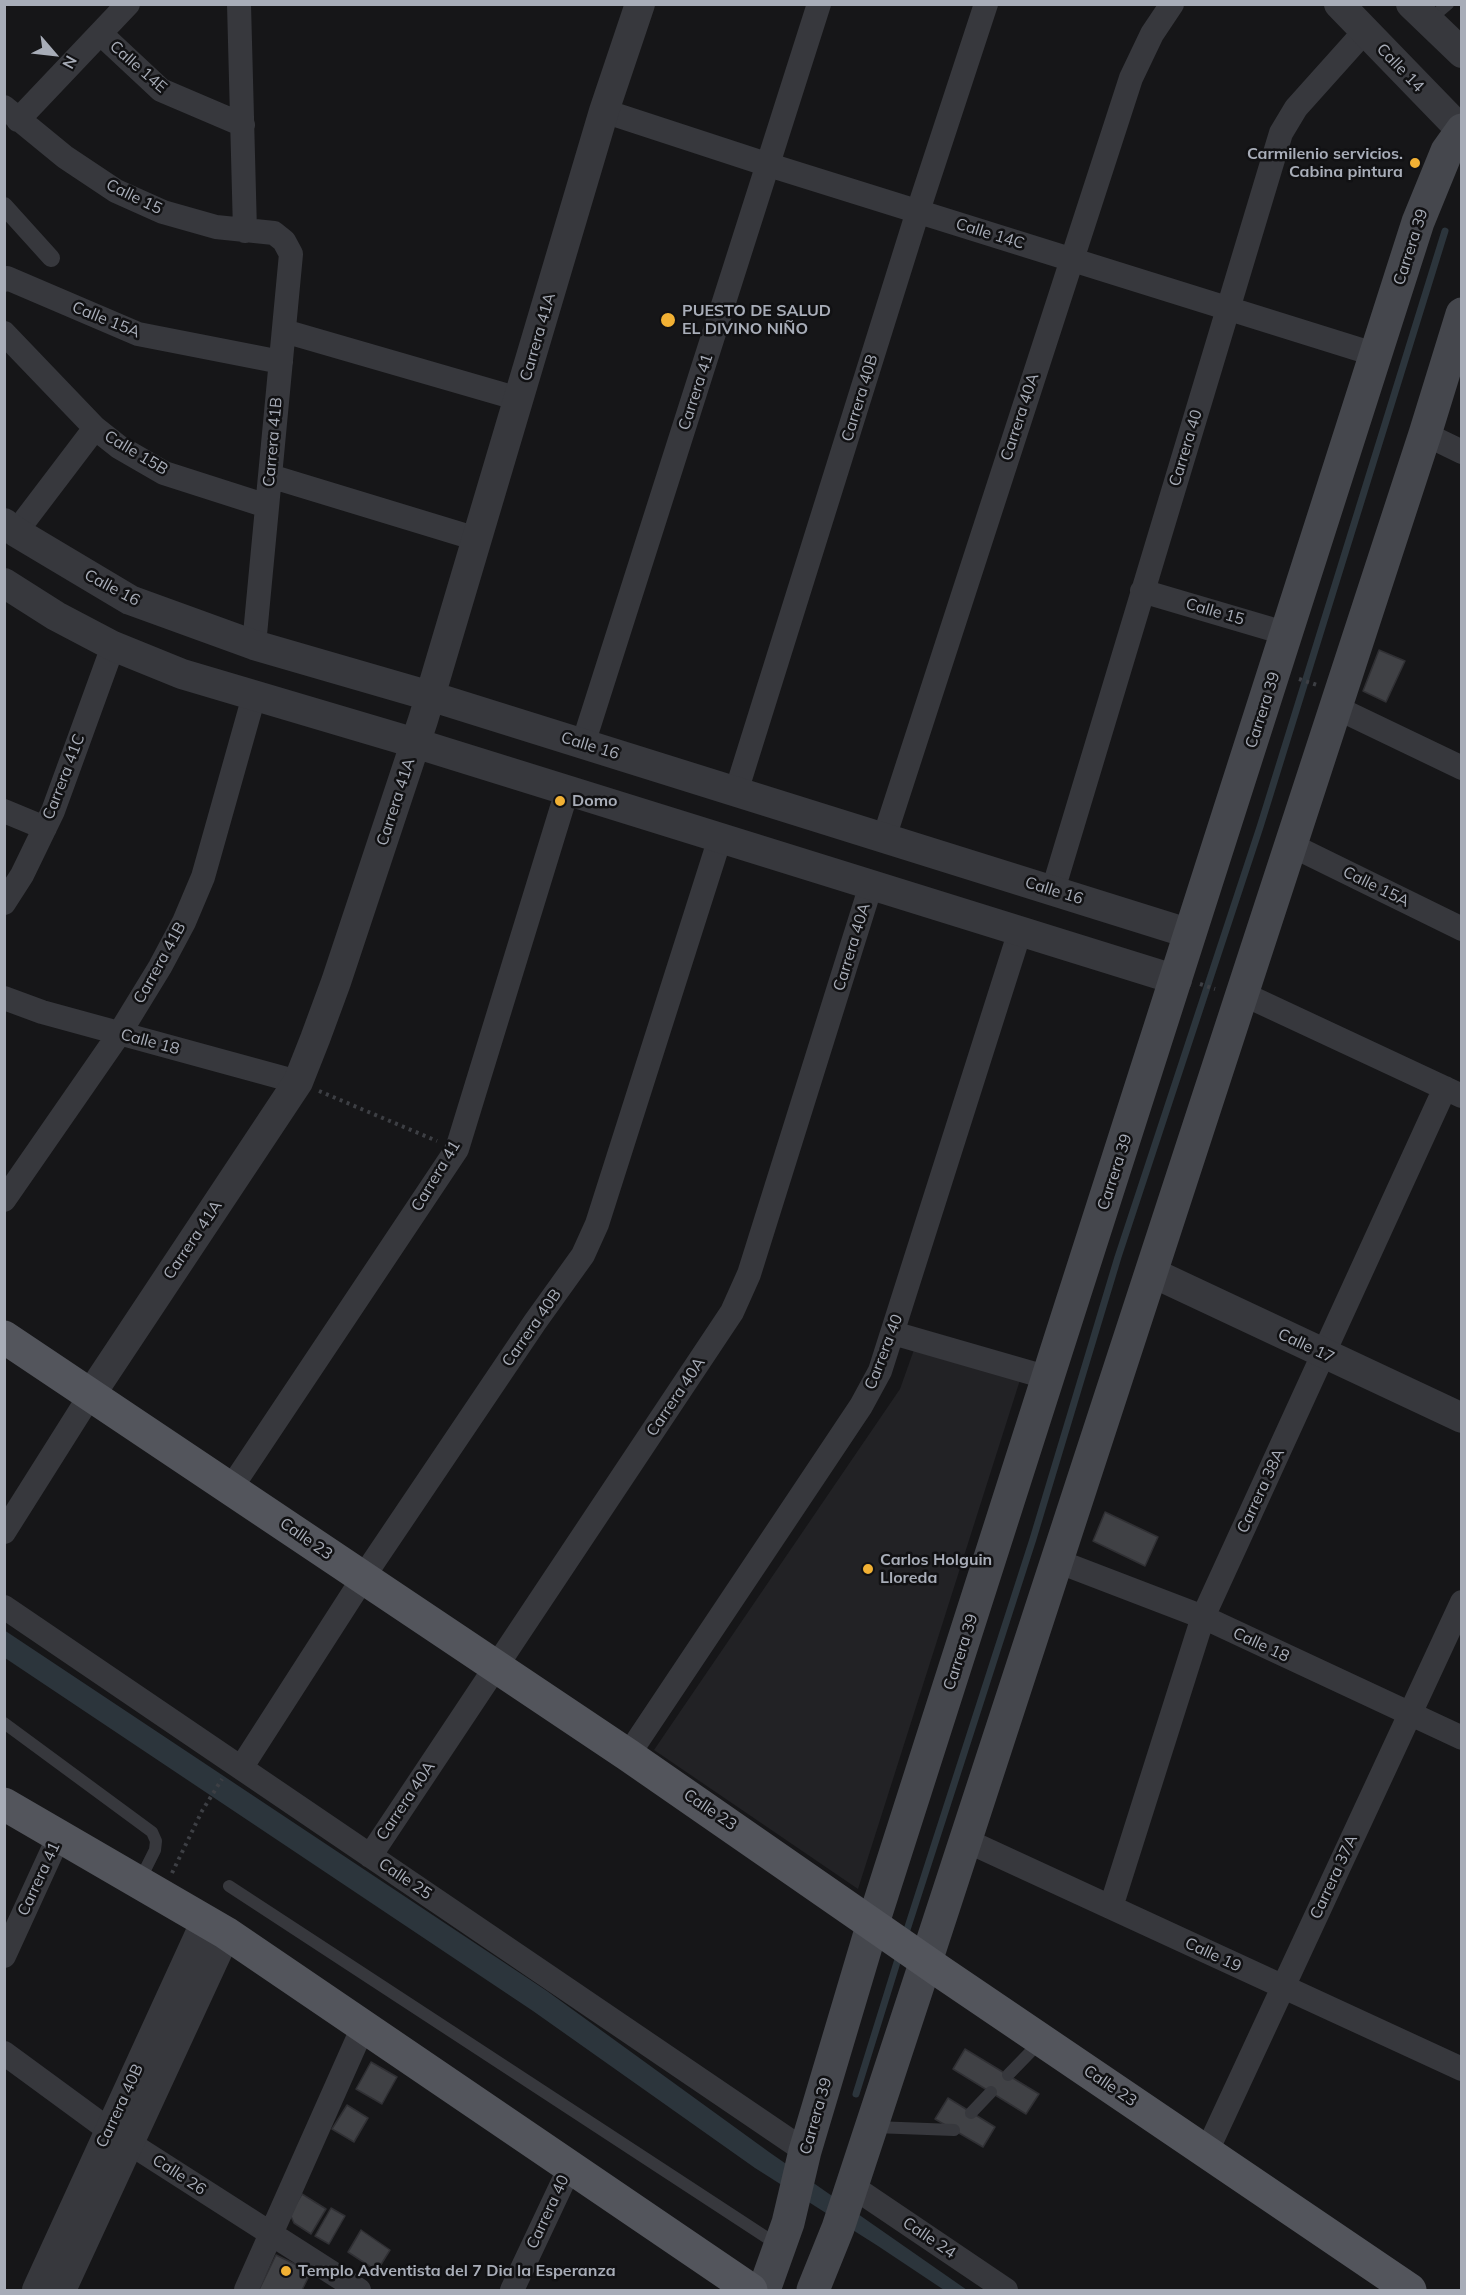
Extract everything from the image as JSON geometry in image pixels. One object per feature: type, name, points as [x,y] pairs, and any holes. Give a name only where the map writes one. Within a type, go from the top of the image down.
[{"type":"main road","name":"Carrera 39","points":[[764,2290],[794,2207],[877,1926],[1049,1378],[1187,981],[1191,934],[1418,222],[1447,151],[1461,130]]},
{"type":"main road","points":[[813,2290],[837,2228],[871,2127],[918,1955],[965,1840],[1151,1272],[1230,992],[1291,845],[1331,698],[1425,434],[1461,314]]},
{"type":"main road","name":"Calle 23","points":[[4,1337],[628,1755],[1410,2290]]},
{"type":"main road","points":[[4,1804],[216,1927],[751,2290]]},
{"type":"main road","name":"Carrera 39","points":[[794,2207],[795,2290]]},
{"type":"street","points":[[11,114],[101,34],[128,4]]},
{"type":"street","points":[[239,4],[245,231]]},
{"type":"street","name":"Carrera 41A","points":[[4,1533],[91,1394],[298,1082],[336,982],[415,744],[604,111],[640,4]]},
{"type":"street","name":"Carrera 41","points":[[583,744],[819,4]]},
{"type":"street","name":"Carrera 40B","points":[[736,792],[918,211],[986,4]]},
{"type":"street","name":"Carrera 40A","points":[[884,838],[1131,78],[1152,34],[1172,4]]},
{"type":"street","name":"Calle 14","points":[[1339,4],[1461,130]]},
{"type":"street","points":[[1429,10],[1461,53]]},
{"type":"street","name":"Carrera 40","points":[[1053,890],[1281,134],[1296,108],[1365,31]]},
{"type":"street","name":"Calle 14E","points":[[101,34],[161,90],[243,125]]},
{"type":"street","name":"Calle 14C","points":[[604,111],[769,165],[1377,355]]},
{"type":"street","name":"Calle 15","points":[[11,114],[65,158],[116,191],[164,212],[216,226],[274,233],[284,241]]},
{"type":"street","points":[[4,206],[51,258]]},
{"type":"street","name":"Carrera 41B","points":[[254,645],[291,254],[284,241]]},
{"type":"street","name":"Calle 15A","points":[[6,279],[138,334],[281,362]]},
{"type":"street","points":[[284,331],[519,399]]},
{"type":"street","name":"Calle 15B","points":[[4,333],[95,428],[119,447],[164,473],[267,506]]},
{"type":"street","points":[[10,527],[95,428]]},
{"type":"street","points":[[1425,434],[1461,452]]},
{"type":"street","points":[[270,476],[477,539]]},
{"type":"street","name":"Calle 16","points":[[10,527],[130,600],[254,645],[430,696],[1191,934]]},
{"type":"street","points":[[4,583],[56,616],[113,646],[182,674],[1187,981]]},
{"type":"street","name":"Calle 15","points":[[1142,591],[1288,634]]},
{"type":"street","name":"Carrera 41C","points":[[4,903],[22,874],[53,811],[113,646]]},
{"type":"street","name":"Carrera 41B","points":[[4,1200],[119,1034],[160,967],[204,877],[254,696]]},
{"type":"street","points":[[1331,698],[1461,768]]},
{"type":"street","name":"Carrera 41","points":[[231,1488],[457,1149],[567,790]]},
{"type":"street","points":[[4,811],[45,828]]},
{"type":"street","name":"Carrera 40B","points":[[233,1771],[535,1322],[583,1255],[597,1224],[720,838]]},
{"type":"street","name":"Calle 15A","points":[[1291,845],[1461,929]]},
{"type":"street","name":"Carrera 40A","points":[[370,1856],[732,1312],[749,1274],[872,885]]},
{"type":"street","name":"Carrera 40","points":[[628,1755],[861,1406],[880,1371],[1020,931]]},
{"type":"street","points":[[1230,992],[1453,1092]]},
{"type":"street","name":"Calle 18","points":[[4,998],[42,1012],[298,1082]]},
{"type":"street","name":"Carrera 38A","points":[[1111,1907],[1203,1617],[1323,1353],[1453,1092]]},
{"type":"street","name":"Calle 17","points":[[1151,1272],[1461,1418]]},
{"type":"street","points":[[893,1333],[1049,1378]]},
{"type":"street","name":"Calle 18","points":[[1057,1562],[1203,1617],[1461,1738]]},
{"type":"street","name":"Carrera 37A","points":[[1207,2151],[1461,1602]]},
{"type":"street","name":"Calle 25","points":[[4,1607],[233,1771],[370,1856],[794,2207]]},
{"type":"street","name":"Carrera 41","points":[[4,1956],[59,1836]]},
{"type":"street","name":"Calle 19","points":[[965,1840],[1461,2069]]},
{"type":"street","name":"Carrera 40B","points":[[37,2290],[119,2136],[216,1927]]},
{"type":"street","points":[[246,2290],[363,2027]]},
{"type":"street","name":"Calle 26","points":[[4,2053],[119,2136],[359,2290]]},
{"type":"street","name":"Carrera 40B","points":[[61,2290],[119,2136]]},
{"type":"street","name":"Carrera 40","points":[[512,2290],[570,2167]]},
{"type":"street","name":"Calle 24","points":[[850,2191],[1006,2290]]},
{"type":"lane","points":[[4,1723],[152,1832],[156,1841],[149,1889]]},
{"type":"lane","points":[[229,1886],[794,2207]]},
{"type":"lane","points":[[1008,2075],[1042,2040]]},
{"type":"lane","points":[[972,2113],[991,2092]]},
{"type":"lane","points":[[871,2127],[954,2130]]},
{"type":"path","points":[[1298,679],[1331,698]]},
{"type":"path","points":[[1187,981],[1230,992]]},
{"type":"path","points":[[298,1082],[457,1149]]},
{"type":"path","points":[[149,1889],[183,1853],[202,1811],[233,1771]]},
{"type":"shaded area","name":"Carlos Holguin Lloreda","points":[[916,1344],[1020,1380],[858,1889],[654,1750],[900,1389]]},
{"type":"shaded area","points":[[4,1630],[547,1991],[769,2152],[967,2290],[944,2290],[755,2168],[533,2011],[5,1658]]},
{"type":"building","points":[[1379,650],[1405,661],[1386,702],[1363,691]]},
{"type":"building","points":[[1105,1512],[1158,1537],[1145,1566],[1093,1541]]},
{"type":"building","points":[[965,2049],[1039,2094],[1026,2114],[953,2069]]},
{"type":"building","points":[[371,2062],[397,2077],[382,2104],[356,2089]]},
{"type":"building","points":[[948,2098],[995,2127],[983,2147],[935,2119]]},
{"type":"building","points":[[347,2105],[368,2118],[354,2142],[332,2129]]},
{"type":"building","points":[[302,2194],[326,2209],[311,2234],[294,2223],[290,2214]]},
{"type":"building","points":[[331,2208],[345,2216],[329,2244],[315,2236]]},
{"type":"building","points":[[361,2230],[390,2250],[377,2271],[348,2252]]},
{"type":"building","points":[[276,2255],[311,2272],[302,2290],[259,2290]]},
{"type":"waterway","points":[[905,1936],[1033,1539],[1118,1257],[1260,827],[1445,231]]},
{"type":"waterway","points":[[856,2094],[899,1956]]},
{"type":"place","name":"Carmilenio servicios. Cabina pintura","points":[[1415,163]]},
{"type":"place","name":"PUESTO DE SALUD EL DIVINO NIÑO","points":[[668,320]]},
{"type":"place","name":"Domo","points":[[560,801]]},
{"type":"place","name":"Carlos Holguin Lloreda","points":[[868,1569]]},
{"type":"place","name":"Templo Adventista del 7 Dia la Esperanza","points":[[286,2271]]}]
